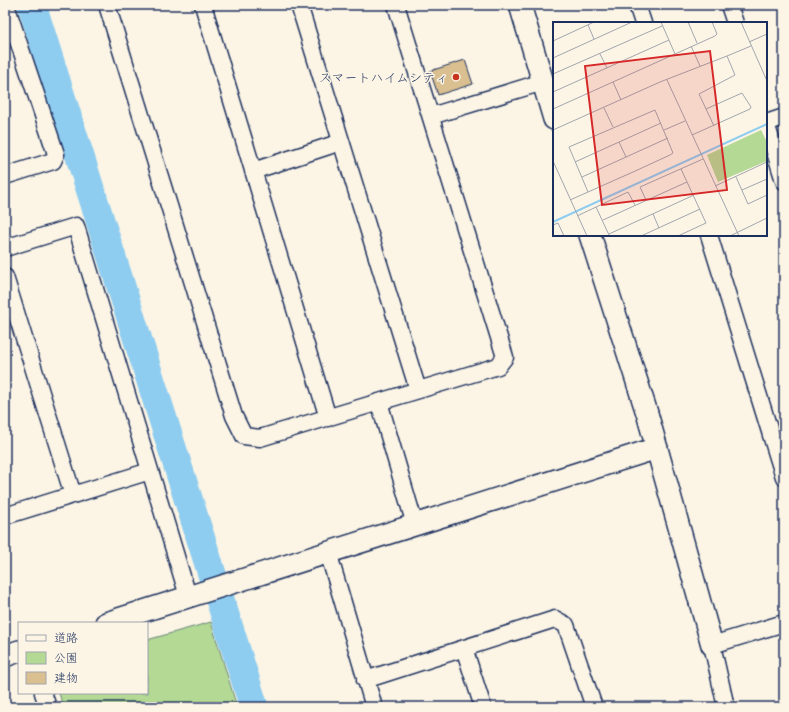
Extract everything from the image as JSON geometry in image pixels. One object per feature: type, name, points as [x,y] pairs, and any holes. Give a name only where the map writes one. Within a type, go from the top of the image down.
[{"type":"street","points":[[5,176],[53,161],[56,154],[6,5]]},
{"type":"street","points":[[107,5],[234,416],[244,436],[260,438],[498,366],[505,357],[396,5]]},
{"type":"street","points":[[203,5],[328,418]]},
{"type":"street","points":[[299,5],[418,390]]},
{"type":"street","points":[[520,5],[553,116]]},
{"type":"street","points":[[637,5],[643,22]]},
{"type":"street","points":[[729,5],[735,22]]},
{"type":"street","points":[[431,116],[543,82]]},
{"type":"street","points":[[767,123],[784,117]]},
{"type":"street","points":[[767,126],[784,181]]},
{"type":"street","points":[[253,171],[342,142]]},
{"type":"street","points":[[5,248],[76,226],[188,596]]},
{"type":"street","points":[[590,236],[657,448],[712,645],[726,707]]},
{"type":"street","points":[[709,236],[784,477]]},
{"type":"street","points":[[5,277],[72,495]]},
{"type":"street","points":[[379,402],[415,525]]},
{"type":"street","points":[[109,622],[657,448]]},
{"type":"street","points":[[5,516],[150,470]]},
{"type":"street","points":[[328,552],[374,707]]},
{"type":"street","points":[[365,680],[555,619],[566,625],[594,707]]},
{"type":"street","points":[[712,645],[784,623]]},
{"type":"street","points":[[464,648],[483,707]]},
{"type":"street","points":[[5,656],[18,651]]},
{"type":"street","points":[[43,694],[48,707]]},
{"type":"green space","points":[[211,622],[237,707],[63,707],[59,694],[148,694],[148,640]]},
{"type":"building","points":[[465,60],[473,84],[438,95],[430,71]]},
{"type":"waterway","points":[[32,5],[254,707]]},
{"type":"place","name":"スマートハイムシティ","points":[[456,77]]}]
